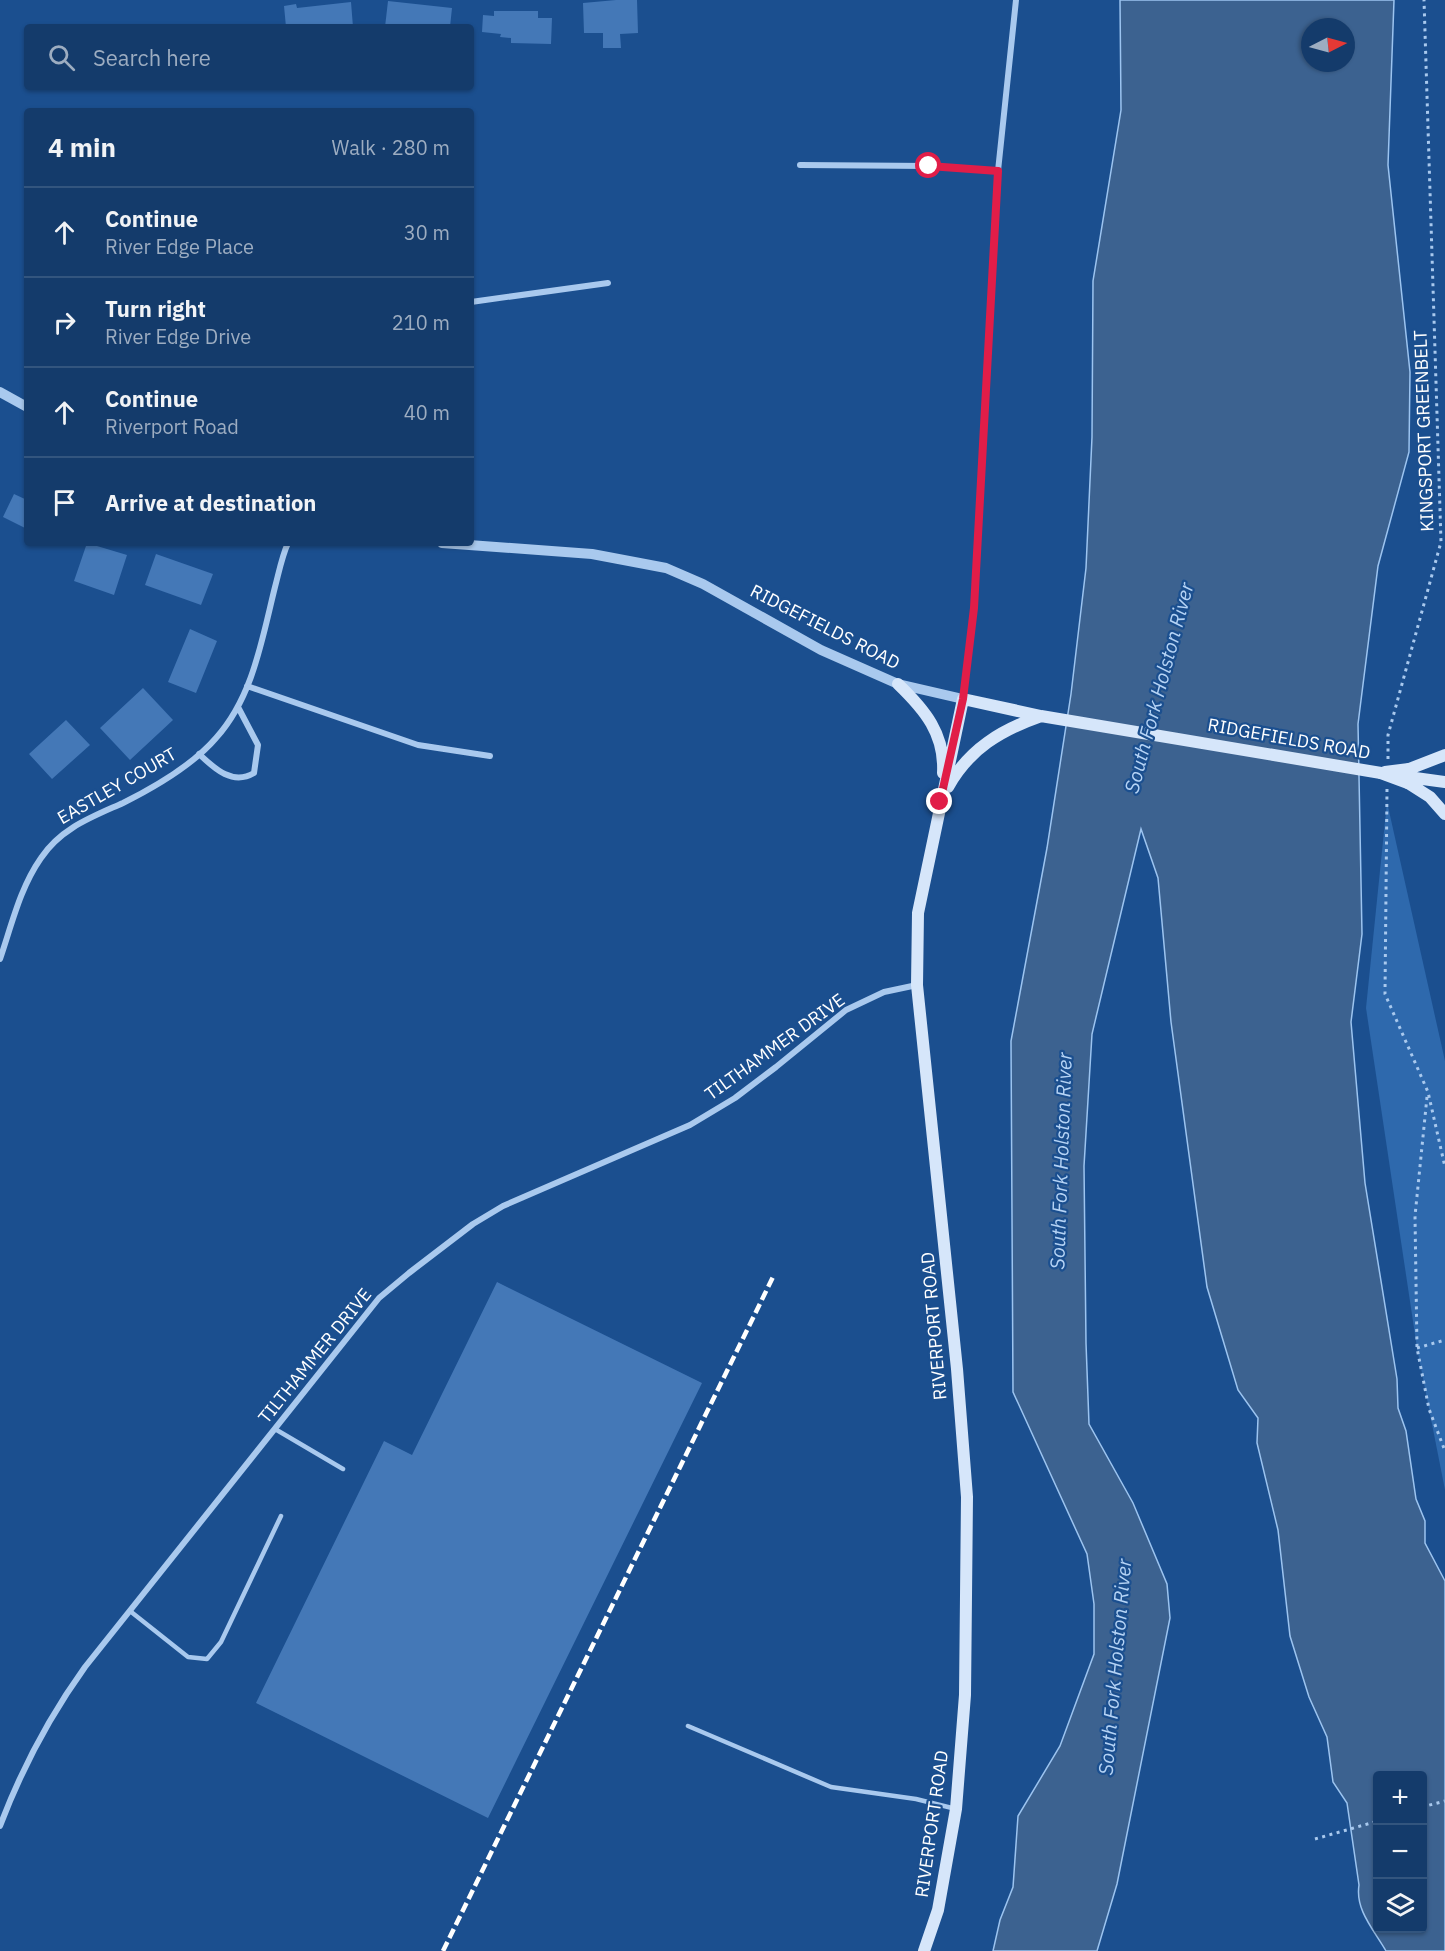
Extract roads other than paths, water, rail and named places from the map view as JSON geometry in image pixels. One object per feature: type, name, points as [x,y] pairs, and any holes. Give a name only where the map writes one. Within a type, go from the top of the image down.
[{"type":"main road","points":[[898,684],[922,707],[932,722],[940,741],[943,767],[940,802]]},
{"type":"main road","name":"RIDGEFIELDS ROAD","points":[[963,699],[1041,716],[1445,782]]},
{"type":"main road","name":"RIVERPORT ROAD","points":[[924,1951],[938,1910],[956,1809],[965,1695],[967,1497],[953,1334],[917,985],[918,913],[963,699]]},
{"type":"main road","points":[[940,802],[968,758],[989,740],[1013,726],[1041,716]]},
{"type":"main road","points":[[1445,755],[1408,776],[1445,814]]},
{"type":"street","points":[[963,699],[974,608],[998,171],[1016,0]]},
{"type":"street","points":[[800,165],[929,166],[998,171]]},
{"type":"street","points":[[474,302],[608,283]]},
{"type":"street","points":[[0,392],[24,404]]},
{"type":"street","name":"RIDGEFIELDS ROAD","points":[[474,545],[604,555],[666,568],[703,584],[821,650],[898,684],[963,699]]},
{"type":"street","name":"EASTLEY COURT","points":[[0,959],[23,888],[42,857],[60,837],[85,819],[158,783],[199,754],[215,740],[238,707],[247,686],[287,546]]},
{"type":"street","points":[[247,686],[418,745],[490,756]]},
{"type":"street","points":[[199,754],[228,776],[246,778],[254,773],[258,745],[238,707]]},
{"type":"street","name":"TILTHAMMER DRIVE","points":[[0,1826],[21,1772],[54,1710],[379,1298],[473,1224],[503,1206],[690,1125],[768,1073],[846,1010],[884,992],[917,985]]},
{"type":"lane","points":[[275,1429],[343,1469]]},
{"type":"lane","points":[[130,1611],[188,1657],[207,1659],[221,1642],[281,1516]]},
{"type":"lane","points":[[688,1726],[831,1787],[916,1799],[956,1809]]},
{"type":"water","name":"South Fork Holston River","points":[[1120,0],[1394,0],[1388,165],[1410,372],[1409,452],[1378,566],[1358,724],[1362,934],[1351,1022],[1365,1183],[1397,1379],[1398,1408],[1406,1431],[1416,1499],[1425,1521],[1425,1543],[1445,1581],[1445,1951],[1386,1951],[1374,1933],[1427,1933],[1427,1771],[1373,1771],[1373,1931],[1360,1903],[1347,1803],[1333,1782],[1327,1737],[1309,1697],[1290,1636],[1278,1530],[1257,1443],[1258,1418],[1238,1390],[1207,1287],[1171,1022],[1158,878],[1141,829],[1092,1034],[1084,1166],[1086,1343],[1089,1424],[1133,1503],[1167,1584],[1170,1618],[1117,1884],[1097,1951],[993,1951],[1000,1920],[1013,1887],[1018,1816],[1060,1746],[1094,1654],[1094,1604],[1087,1554],[1013,1392],[1011,1041],[1047,848],[1071,694],[1086,568],[1092,437],[1093,281],[1121,110]]},
{"type":"railway","points":[[443,1951],[774,1275]]}]
